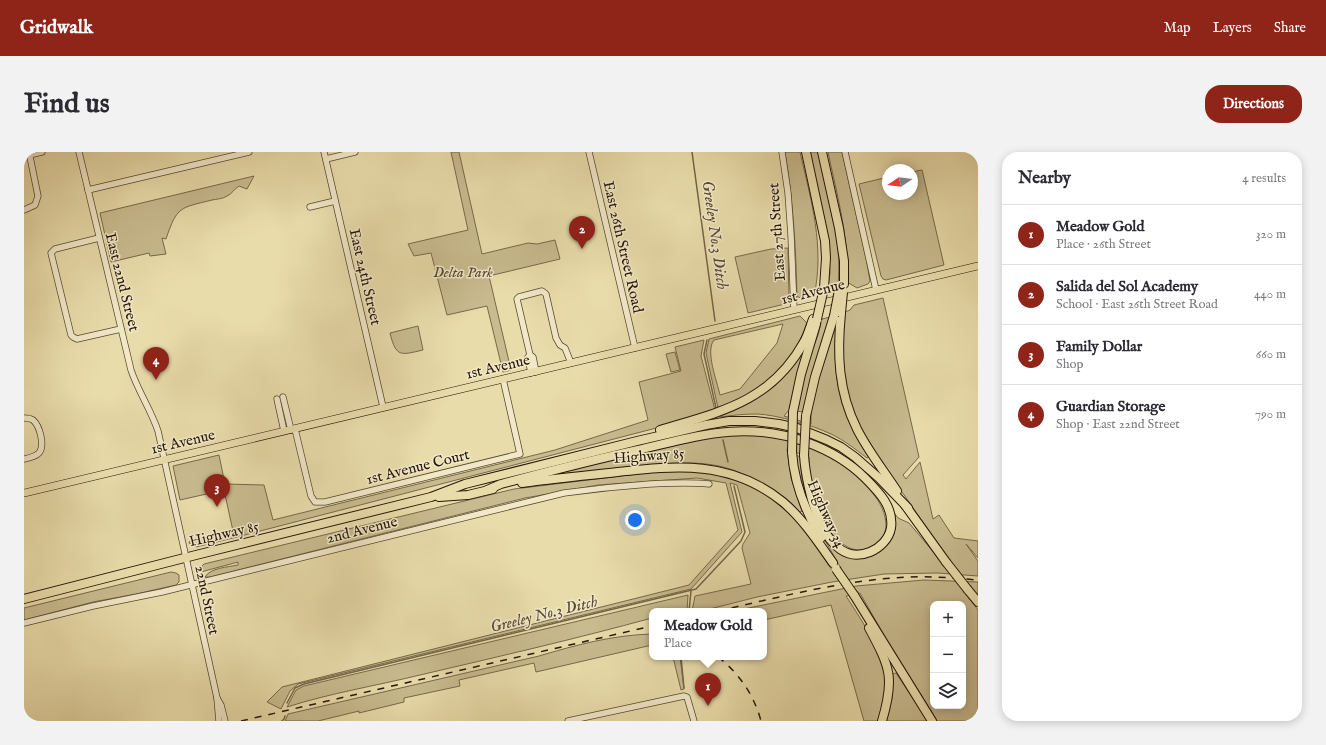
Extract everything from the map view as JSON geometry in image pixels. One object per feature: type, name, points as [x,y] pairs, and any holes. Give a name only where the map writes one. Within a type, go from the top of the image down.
[{"type":"highway","points":[[637,441],[655,432],[717,413],[739,404],[760,392],[786,370],[805,341],[815,319],[822,288],[823,266],[822,223],[806,152]]},
{"type":"highway","points":[[822,152],[839,228],[844,261],[838,314],[839,361],[842,384],[850,413],[857,430],[908,508],[946,562],[978,602]]},
{"type":"highway","points":[[487,490],[501,484],[679,440],[726,432],[762,431],[793,437],[823,448],[846,462],[863,476],[881,495],[890,512],[891,528],[882,545],[877,549],[864,554],[855,555],[845,552],[832,542],[818,520],[810,496],[806,475],[804,455],[806,416],[815,377],[838,314]]},
{"type":"highway","name":"Highway 34","points":[[815,319],[793,412],[792,452],[795,478],[803,504],[828,550],[834,566],[854,595],[932,721]]},
{"type":"highway","name":"Highway 85","points":[[24,599],[186,557],[431,497],[465,484],[535,466],[706,425],[730,421],[755,421],[791,426],[827,440],[856,457],[908,508]]},
{"type":"highway","name":"Highway 85","points":[[431,497],[468,495],[487,490],[556,478],[651,468],[693,467],[716,470],[734,475],[756,484],[783,502],[801,520],[834,566]]},
{"type":"highway","points":[[970,592],[978,599]]},
{"type":"highway","points":[[854,595],[855,601],[883,654],[889,674],[889,700],[882,721]]},
{"type":"main road","name":"1st Avenue","points":[[24,493],[978,266]]},
{"type":"street","points":[[24,210],[35,205],[38,196],[29,153],[42,152]]},
{"type":"street","name":"East 22nd Street","points":[[79,152],[131,370],[155,422],[164,460]]},
{"type":"street","points":[[88,190],[250,152]]},
{"type":"street","name":"East 24th Street","points":[[324,152],[383,407]]},
{"type":"street","points":[[326,159],[355,152]]},
{"type":"street","name":"East 26th Street Road","points":[[589,152],[635,348]]},
{"type":"street","name":"East 27th Street","points":[[782,152],[788,193],[794,310]]},
{"type":"street","points":[[846,152],[876,290]]},
{"type":"street","points":[[310,207],[335,201]]},
{"type":"street","points":[[99,238],[52,250],[51,253],[71,335],[77,339],[121,329]]},
{"type":"street","points":[[534,372],[528,357],[530,355],[517,298],[542,291],[546,294],[556,338],[560,345],[565,348],[571,363]]},
{"type":"street","name":"1st Avenue Court","points":[[290,430],[311,496],[315,502],[322,503],[520,454],[503,379]]},
{"type":"street","points":[[280,398],[290,430]]},
{"type":"street","points":[[24,418],[30,418],[38,426],[42,443],[41,450],[37,455],[24,459]]},
{"type":"street","name":"22nd Street","points":[[164,460],[217,698],[219,721]]},
{"type":"street","name":"2nd Avenue","points":[[24,623],[192,584],[564,493],[642,485],[683,483],[709,484]]},
{"type":"street","points":[[568,721],[594,718],[679,696],[687,697],[694,721]]},
{"type":"street","name":"22nd Street","points":[[217,698],[221,705],[225,721]]},
{"type":"green space","name":"Delta Park","points":[[451,152],[459,152],[482,254],[528,243],[537,244],[555,240],[560,259],[489,276],[511,370],[503,372],[487,306],[447,315],[431,253],[414,256],[408,244],[468,230]]},
{"type":"green space","points":[[785,152],[800,152],[815,224],[818,260],[814,296],[802,300],[797,297],[794,224]]},
{"type":"green space","points":[[809,152],[819,152],[834,218],[838,251],[838,285],[828,286],[830,273],[829,254]]},
{"type":"green space","points":[[828,152],[842,152],[866,258],[870,281],[868,284],[857,288],[847,282],[844,232]]},
{"type":"green space","points":[[922,170],[944,265],[886,280],[881,276],[859,184],[882,178],[882,200],[918,200],[918,171]]},
{"type":"green space","points":[[254,176],[247,189],[239,186],[225,197],[186,207],[181,210],[173,220],[166,239],[162,238],[166,254],[150,256],[149,253],[111,262],[100,213]]},
{"type":"green space","points":[[788,248],[789,297],[787,297],[787,302],[785,304],[748,313],[735,257],[771,249]]},
{"type":"green space","points":[[883,298],[919,457],[903,475],[906,479],[920,462],[933,519],[939,515],[954,538],[978,541],[978,558],[966,544],[978,561],[978,576],[938,573],[884,574],[832,582],[757,597],[714,608],[693,608],[695,596],[751,584],[742,548],[750,533],[737,485],[730,483],[742,532],[691,589],[298,684],[290,691],[281,709],[267,702],[282,687],[689,585],[738,530],[726,483],[697,478],[598,485],[525,498],[210,577],[205,577],[207,574],[215,570],[238,565],[238,562],[201,572],[204,564],[514,489],[654,472],[690,471],[712,473],[742,482],[762,493],[780,506],[794,518],[832,570],[841,568],[824,539],[846,554],[853,557],[866,558],[874,552],[895,526],[895,514],[898,518],[909,523],[941,561],[951,562],[883,464],[860,426],[851,406],[845,385],[843,339],[845,312],[850,310],[854,305]]},
{"type":"green space","points":[[800,316],[807,323],[791,356],[776,374],[747,396],[718,408],[706,353],[709,339]],"holes":[[[783,324],[777,343],[740,389],[720,395],[711,359],[711,351],[714,340]]]},
{"type":"green space","points":[[830,317],[803,412],[796,411],[808,362],[822,319]]},
{"type":"green space","points":[[418,326],[423,350],[409,353],[400,353],[397,351],[390,333]]},
{"type":"green space","points":[[834,330],[836,333],[835,355],[838,388],[848,419],[869,457],[867,458],[831,434],[795,421],[775,416],[757,414],[721,417],[720,415],[748,403],[774,387],[791,368],[807,340],[789,410],[784,416],[811,424],[811,405]]},
{"type":"green space","points":[[704,340],[701,356],[715,410],[664,426],[241,536],[196,547],[189,543],[190,541],[233,531],[224,490],[180,500],[173,466],[219,455],[225,484],[264,485],[273,520],[555,450],[648,420],[639,382],[681,371],[675,347]]},
{"type":"green space","points":[[675,352],[680,370],[671,372],[666,354]]},
{"type":"green space","points":[[725,435],[765,435],[786,439],[815,449],[841,463],[864,483],[880,504],[886,521],[885,532],[882,539],[873,546],[859,550],[852,549],[838,540],[832,534],[819,514],[812,486],[809,457],[787,449],[791,478],[802,511],[800,512],[777,494],[751,478],[733,470],[707,464],[679,463],[552,475],[706,438]]},
{"type":"green space","points":[[794,454],[800,457],[802,480],[818,528],[808,510]]},
{"type":"green space","points":[[171,572],[179,575],[179,582],[176,585],[93,602],[24,620],[24,608]]},
{"type":"green space","points":[[924,580],[978,582],[978,595],[973,590],[963,590],[978,610],[978,721],[937,721],[901,665],[860,593],[846,596],[873,641],[883,667],[886,679],[886,691],[878,721],[864,721],[831,605],[767,619],[767,608],[749,608],[856,586]]},
{"type":"green space","points":[[688,595],[687,608],[649,608],[649,619],[565,641],[287,707],[296,690],[304,686]]},
{"type":"green space","points":[[649,634],[649,646],[536,672],[534,663],[459,680],[460,686],[404,698],[404,702],[359,713],[359,711],[318,721],[285,721],[288,714],[539,656],[581,644],[609,638]]},
{"type":"green space","points":[[674,660],[680,660],[684,689],[681,690]]},
{"type":"green space","points":[[896,673],[928,721],[886,721],[892,698],[892,674]]},
{"type":"waterway","name":"Greeley No.3 Ditch","points":[[692,152],[715,321]]},
{"type":"waterway","name":"Greeley No.3 Ditch","points":[[707,340],[704,354],[716,408]]},
{"type":"waterway","name":"Greeley No.3 Ditch","points":[[723,440],[728,462]]},
{"type":"waterway","name":"Greeley No.3 Ditch","points":[[287,703],[295,688],[304,684],[696,589],[741,541],[745,532],[734,486]]},
{"type":"waterway","points":[[689,608],[691,591]]},
{"type":"waterway","points":[[681,660],[684,688]]},
{"type":"waterway","points":[[282,721],[285,716]]},
{"type":"railway","points":[[731,608],[836,585],[884,579],[925,577],[978,580]]},
{"type":"railway","points":[[241,721],[649,627]]},
{"type":"railway","points":[[722,660],[733,670],[745,685],[754,702],[761,721]]},
{"type":"place","name":"Salida del Sol Academy","points":[[582,249]]},
{"type":"place","name":"Guardian Storage","points":[[156,380]]},
{"type":"place","name":"Family Dollar","points":[[217,507]]},
{"type":"place","name":"Meadow Gold","points":[[708,706]]}]
